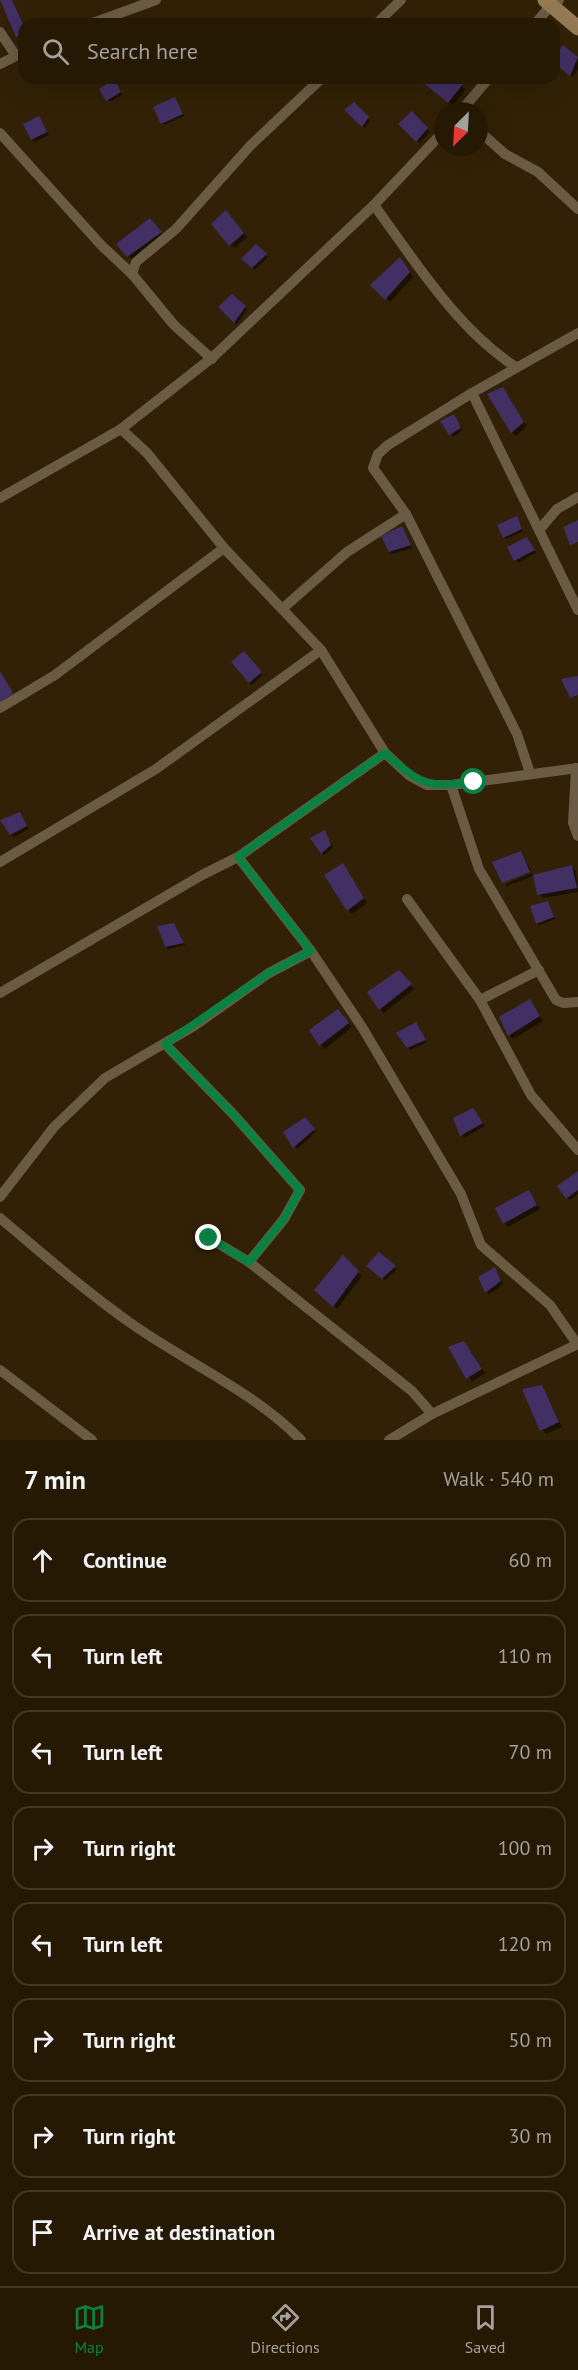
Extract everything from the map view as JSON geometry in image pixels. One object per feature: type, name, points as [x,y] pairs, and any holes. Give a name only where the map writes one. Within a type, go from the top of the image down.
[{"type":"street","points":[[106,18],[156,0]]},
{"type":"street","points":[[382,18],[401,0]]},
{"type":"street","points":[[540,18],[552,2],[578,28]]},
{"type":"street","points":[[0,32],[18,52]]},
{"type":"street","points":[[0,64],[18,55]]},
{"type":"street","points":[[132,274],[136,262],[176,229],[250,146],[316,84]]},
{"type":"street","points":[[469,102],[484,84]]},
{"type":"street","points":[[0,133],[102,246],[132,274],[174,325],[212,359]]},
{"type":"street","points":[[488,139],[505,153],[538,172],[578,209]]},
{"type":"street","points":[[0,498],[121,429],[212,359],[374,205],[434,142]]},
{"type":"street","points":[[374,205],[436,292],[490,350],[516,367]]},
{"type":"street","points":[[530,772],[517,734],[406,514],[374,473],[374,461],[388,445],[516,367],[578,333]]},
{"type":"street","points":[[472,393],[578,610]]},
{"type":"street","points":[[121,429],[147,453],[224,548],[321,650],[385,753],[410,776],[428,785],[451,785],[530,772],[577,768],[573,823],[578,836]]},
{"type":"street","points":[[540,530],[557,509],[578,497]]},
{"type":"street","points":[[282,609],[346,552],[406,514]]},
{"type":"street","points":[[0,708],[55,675],[224,548]]},
{"type":"street","points":[[0,862],[156,769],[321,650]]},
{"type":"street","points":[[0,993],[202,875],[238,857],[385,753]]},
{"type":"street","points":[[451,785],[478,868],[556,1000],[563,1003],[578,1002]]},
{"type":"street","points":[[238,857],[311,951],[362,1027],[461,1194],[481,1245],[550,1305],[578,1344],[432,1414],[389,1440]]},
{"type":"street","points":[[407,899],[480,1000],[531,1095],[578,1150]]},
{"type":"street","points":[[0,1197],[54,1127],[105,1078],[165,1044],[269,973],[311,951]]},
{"type":"street","points":[[480,1000],[539,970]]},
{"type":"street","points":[[165,1044],[234,1115],[300,1190],[284,1219],[249,1262]]},
{"type":"street","points":[[0,1218],[131,1324],[254,1401],[286,1424],[301,1440]]},
{"type":"street","points":[[209,1238],[249,1262],[411,1391],[432,1414]]},
{"type":"street","points":[[0,1370],[92,1440]]},
{"type":"building","points":[[0,0],[12,0],[20,18],[18,18],[18,36],[16,37]]},
{"type":"building","points":[[563,45],[578,57],[570,76],[560,68],[560,49]]},
{"type":"building","points":[[106,84],[117,84],[121,92],[106,101],[99,89]]},
{"type":"building","points":[[425,84],[463,84],[447,102]]},
{"type":"building","points":[[175,97],[183,114],[161,124],[153,107]]},
{"type":"building","points":[[354,102],[369,117],[362,127],[344,110]]},
{"type":"building","points":[[412,111],[428,128],[416,142],[398,124]]},
{"type":"building","points":[[39,116],[47,132],[31,140],[23,124]]},
{"type":"building","points":[[226,210],[244,233],[229,246],[211,224]]},
{"type":"building","points":[[150,218],[162,232],[127,257],[116,244]]},
{"type":"building","points":[[256,244],[267,254],[252,268],[241,259]]},
{"type":"building","points":[[400,257],[410,272],[385,300],[370,285]]},
{"type":"building","points":[[232,294],[246,306],[234,323],[218,307]]},
{"type":"building","points":[[503,387],[524,422],[511,433],[487,394]]},
{"type":"building","points":[[454,414],[461,428],[449,435],[440,421]]},
{"type":"building","points":[[517,516],[522,529],[503,538],[497,525]]},
{"type":"building","points":[[578,520],[578,542],[570,545],[563,527]]},
{"type":"building","points":[[402,526],[411,545],[389,552],[381,536]]},
{"type":"building","points":[[527,537],[535,550],[514,561],[507,547]]},
{"type":"building","points":[[244,651],[262,672],[249,683],[231,662]]},
{"type":"building","points":[[0,671],[13,693],[0,704]]},
{"type":"building","points":[[578,676],[578,695],[570,698],[561,679]]},
{"type":"building","points":[[20,812],[27,826],[10,835],[0,820]]},
{"type":"building","points":[[325,830],[331,845],[321,854],[310,838]]},
{"type":"building","points":[[521,851],[530,872],[502,883],[492,862]]},
{"type":"building","points":[[343,863],[364,898],[347,911],[324,875]]},
{"type":"building","points":[[572,865],[577,888],[537,895],[533,875]]},
{"type":"building","points":[[548,901],[554,917],[536,924],[530,906]]},
{"type":"building","points":[[174,923],[184,943],[165,947],[157,926]]},
{"type":"building","points":[[399,970],[412,984],[379,1010],[367,992]]},
{"type":"building","points":[[530,999],[540,1016],[508,1036],[499,1017]]},
{"type":"building","points":[[338,1009],[349,1023],[319,1046],[309,1030]]},
{"type":"building","points":[[416,1022],[426,1040],[407,1048],[396,1033]]},
{"type":"building","points":[[473,1108],[483,1123],[460,1136],[453,1118]]},
{"type":"building","points":[[305,1117],[315,1129],[293,1148],[283,1132]]},
{"type":"building","points":[[578,1171],[578,1190],[566,1199],[557,1186]]},
{"type":"building","points":[[529,1190],[537,1205],[503,1224],[495,1208]]},
{"type":"building","points":[[379,1252],[396,1266],[382,1279],[366,1266]]},
{"type":"building","points":[[343,1255],[359,1271],[333,1307],[314,1290]]},
{"type":"building","points":[[495,1267],[501,1281],[485,1293],[478,1277]]},
{"type":"building","points":[[464,1341],[482,1369],[466,1379],[448,1347]]},
{"type":"building","points":[[542,1385],[559,1422],[540,1431],[522,1389]]},
{"type":"route","points":[[209,1238],[249,1262],[284,1219],[300,1190],[234,1115],[165,1044],[269,973],[311,951],[238,857],[385,753],[410,776],[428,785],[474,782]]}]
